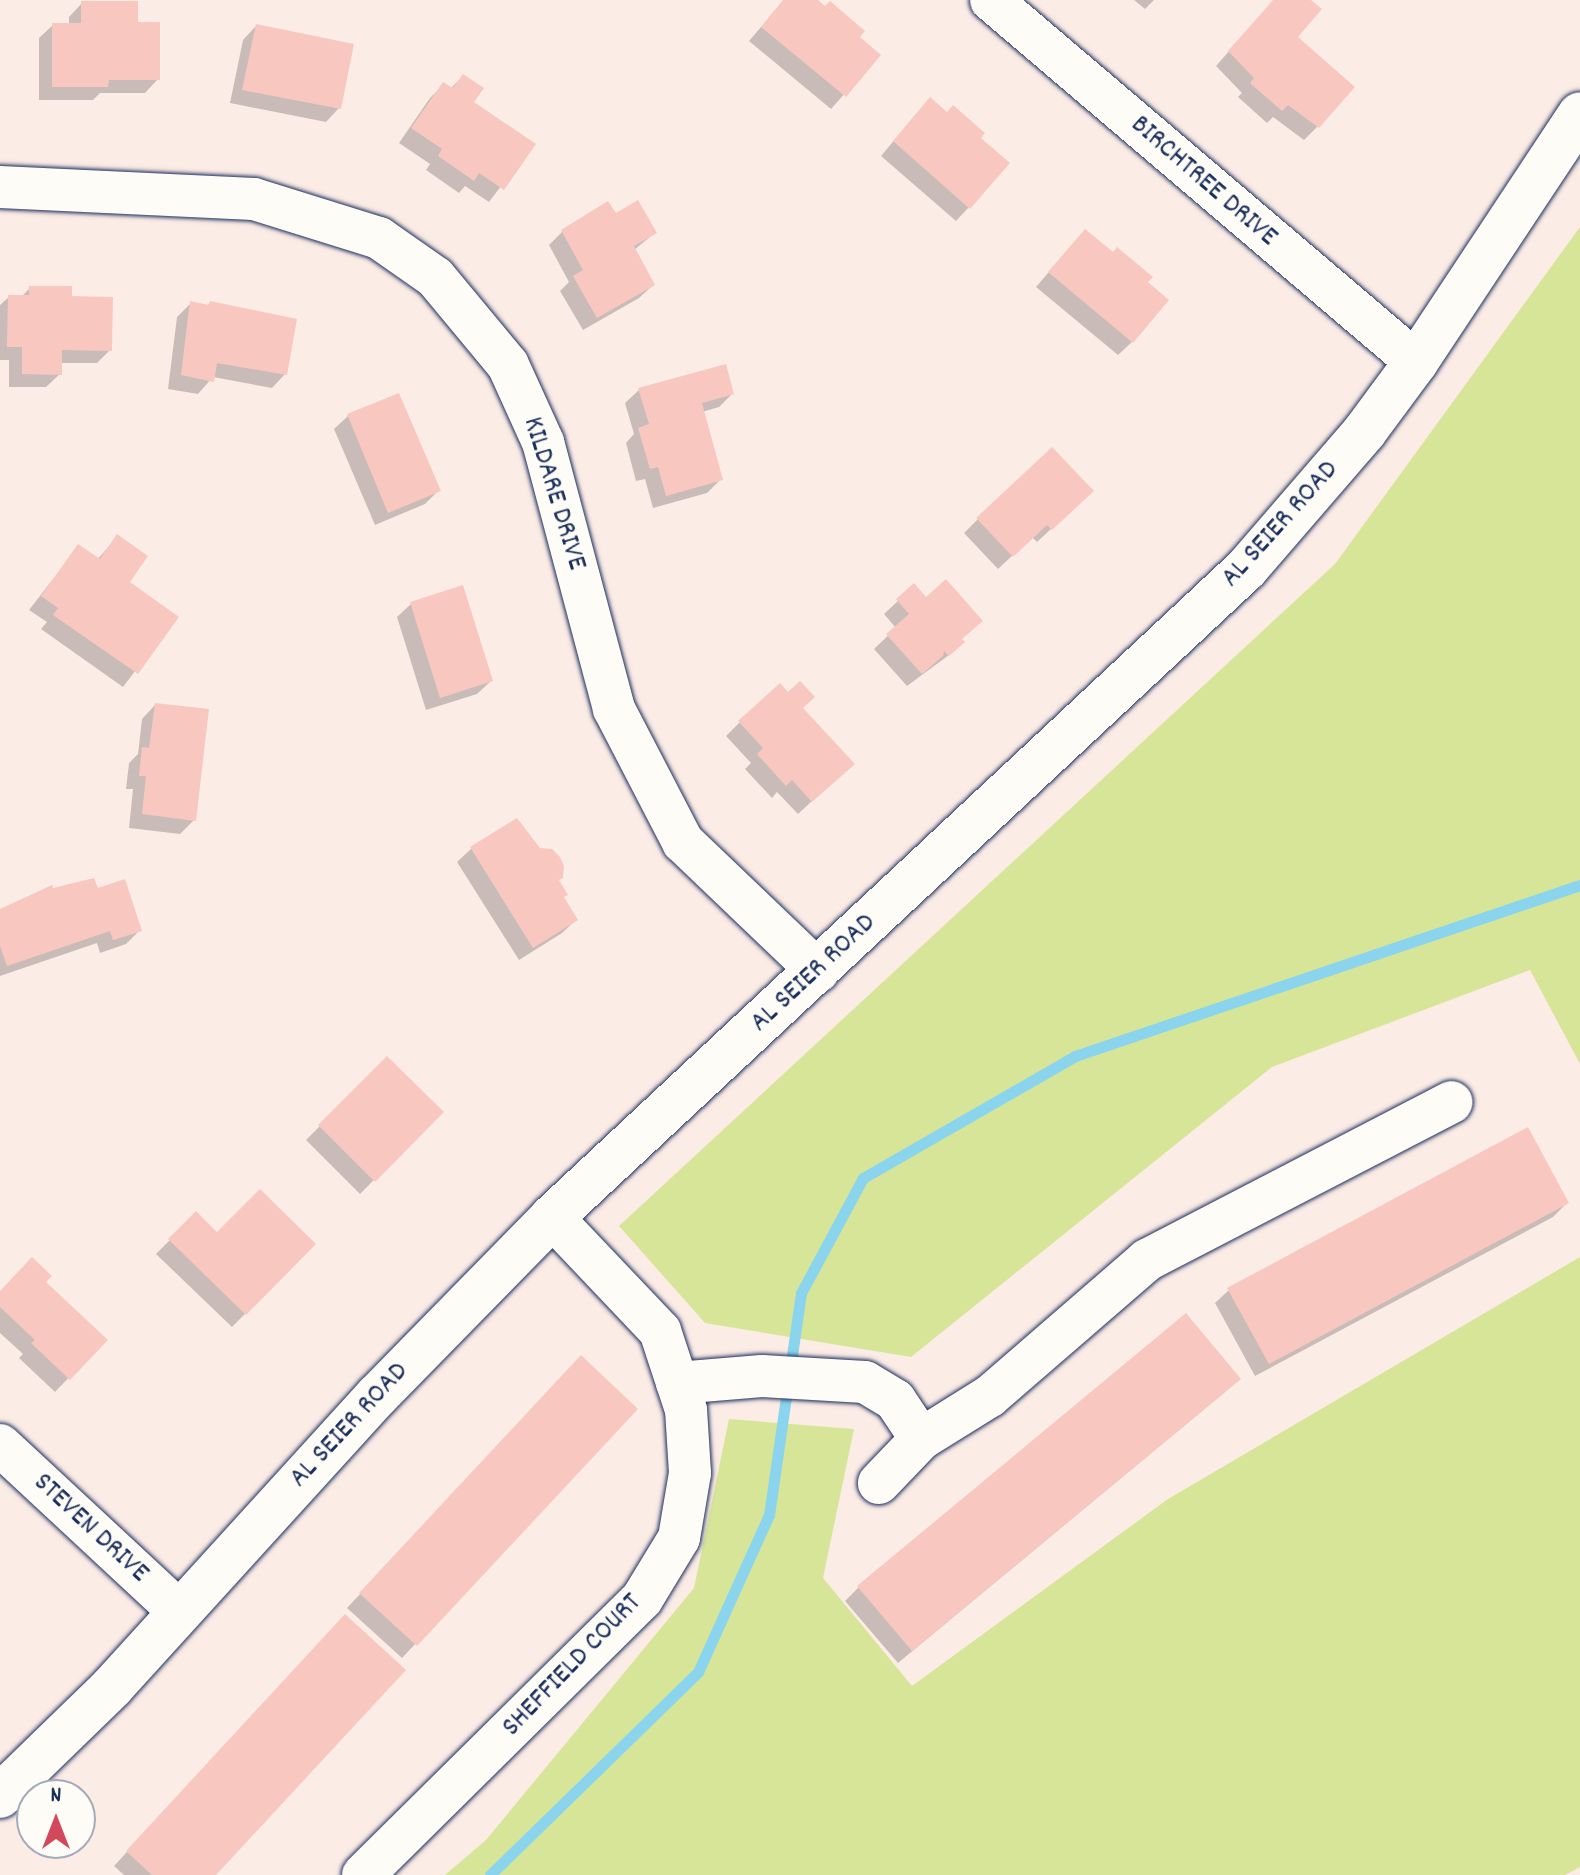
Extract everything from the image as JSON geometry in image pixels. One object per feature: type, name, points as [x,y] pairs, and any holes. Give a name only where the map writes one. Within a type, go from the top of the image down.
[{"type":"street","name":"BIRCHTREE DRIVE","points":[[991,0],[1416,362]]},
{"type":"street","name":"AL SEIER ROAD","points":[[0,1796],[112,1687],[377,1396],[552,1217],[1246,569],[1365,431],[1416,362],[1580,114]]},
{"type":"street","name":"KILDARE DRIVE","points":[[0,187],[254,199],[379,238],[435,277],[508,365],[543,442],[614,709],[683,842],[818,971]]},
{"type":"street","points":[[879,1483],[921,1439],[990,1396],[1147,1260],[1452,1102]]},
{"type":"street","name":"SHEFFIELD COURT","points":[[363,1875],[642,1599],[679,1538],[690,1473],[686,1410],[660,1331],[552,1217]]},
{"type":"street","points":[[677,1383],[762,1376],[865,1382],[895,1400],[921,1439]]},
{"type":"street","name":"STEVEN DRIVE","points":[[0,1445],[180,1612]]},
{"type":"green space","points":[[1580,227],[1580,1064],[1530,970],[1272,1067],[911,1357],[705,1323],[619,1226],[1335,564]]},
{"type":"green space","points":[[1580,1257],[1580,1867],[1565,1875],[445,1875],[486,1840],[694,1588],[729,1419],[854,1429],[823,1578],[912,1686],[1168,1499]]},
{"type":"building","points":[[783,0],[818,0],[825,6],[830,1],[865,31],[860,37],[881,55],[846,97],[761,27]]},
{"type":"building","points":[[1273,0],[1311,0],[1322,9],[1298,37],[1355,87],[1319,128],[1288,105],[1282,111],[1250,83],[1254,78],[1228,51]]},
{"type":"building","points":[[81,1],[138,1],[138,22],[160,22],[160,80],[109,80],[108,87],[52,87],[52,23],[81,23]]},
{"type":"building","points":[[256,24],[354,44],[341,109],[242,90]]},
{"type":"building","points":[[463,74],[484,88],[474,102],[536,144],[504,190],[479,173],[474,181],[438,156],[442,149],[411,128],[443,82],[453,88]]},
{"type":"building","points":[[930,97],[947,112],[953,105],[985,133],[981,138],[1010,163],[970,209],[893,141]]},
{"type":"building","points":[[638,200],[657,233],[634,246],[655,285],[597,318],[573,276],[583,270],[561,230],[608,201],[616,213]]},
{"type":"building","points":[[1085,229],[1113,252],[1117,247],[1153,277],[1148,282],[1169,300],[1133,343],[1048,272]]},
{"type":"building","points":[[29,286],[72,286],[72,296],[113,297],[112,351],[62,350],[62,375],[22,374],[22,347],[7,347],[8,295],[29,295]]},
{"type":"building","points":[[190,301],[209,305],[210,301],[297,319],[287,375],[217,363],[214,382],[181,375]]},
{"type":"building","points":[[726,364],[734,394],[702,403],[723,480],[666,496],[658,467],[650,469],[638,428],[649,424],[638,388]]},
{"type":"building","points":[[399,393],[441,491],[388,513],[347,414]]},
{"type":"building","points":[[1052,447],[1094,491],[1052,530],[1047,525],[1013,557],[976,518]]},
{"type":"building","points":[[117,534],[148,556],[130,582],[179,617],[138,674],[53,615],[58,608],[41,596],[78,544],[100,559]]},
{"type":"building","points":[[946,579],[983,621],[962,639],[965,642],[949,656],[944,651],[943,656],[922,674],[886,634],[909,614],[896,599],[914,583],[926,597]]},
{"type":"building","points":[[463,585],[493,681],[440,698],[410,602]]},
{"type":"building","points":[[800,681],[815,697],[803,708],[855,764],[812,802],[792,780],[786,786],[757,754],[763,748],[738,721],[780,683],[788,692]]},
{"type":"building","points":[[155,703],[209,709],[196,821],[142,814],[146,776],[139,776],[142,747],[149,748]]},
{"type":"building","points":[[517,818],[540,848],[552,849],[560,857],[564,866],[563,878],[559,880],[568,895],[564,897],[578,920],[533,948],[470,847]]},
{"type":"building","points":[[94,878],[98,888],[125,879],[142,931],[113,940],[110,931],[7,966],[0,946],[0,909],[52,885],[53,888]]},
{"type":"building","points":[[387,1056],[444,1112],[375,1182],[318,1125]]},
{"type":"building","points":[[1528,1127],[1569,1203],[1269,1364],[1227,1288]]},
{"type":"building","points":[[260,1189],[316,1244],[246,1315],[168,1239],[196,1211],[217,1232]]},
{"type":"building","points":[[32,1257],[52,1276],[46,1282],[108,1340],[70,1380],[31,1343],[35,1340],[0,1307],[0,1291]]},
{"type":"building","points":[[1186,1313],[1241,1379],[912,1651],[857,1586]]},
{"type":"building","points":[[581,1355],[638,1409],[417,1646],[359,1593]]},
{"type":"building","points":[[345,1614],[406,1670],[216,1875],[152,1875],[126,1851]]},
{"type":"waterway","points":[[490,1875],[698,1672],[769,1515],[801,1293],[863,1178],[1075,1056],[1580,885]]}]
